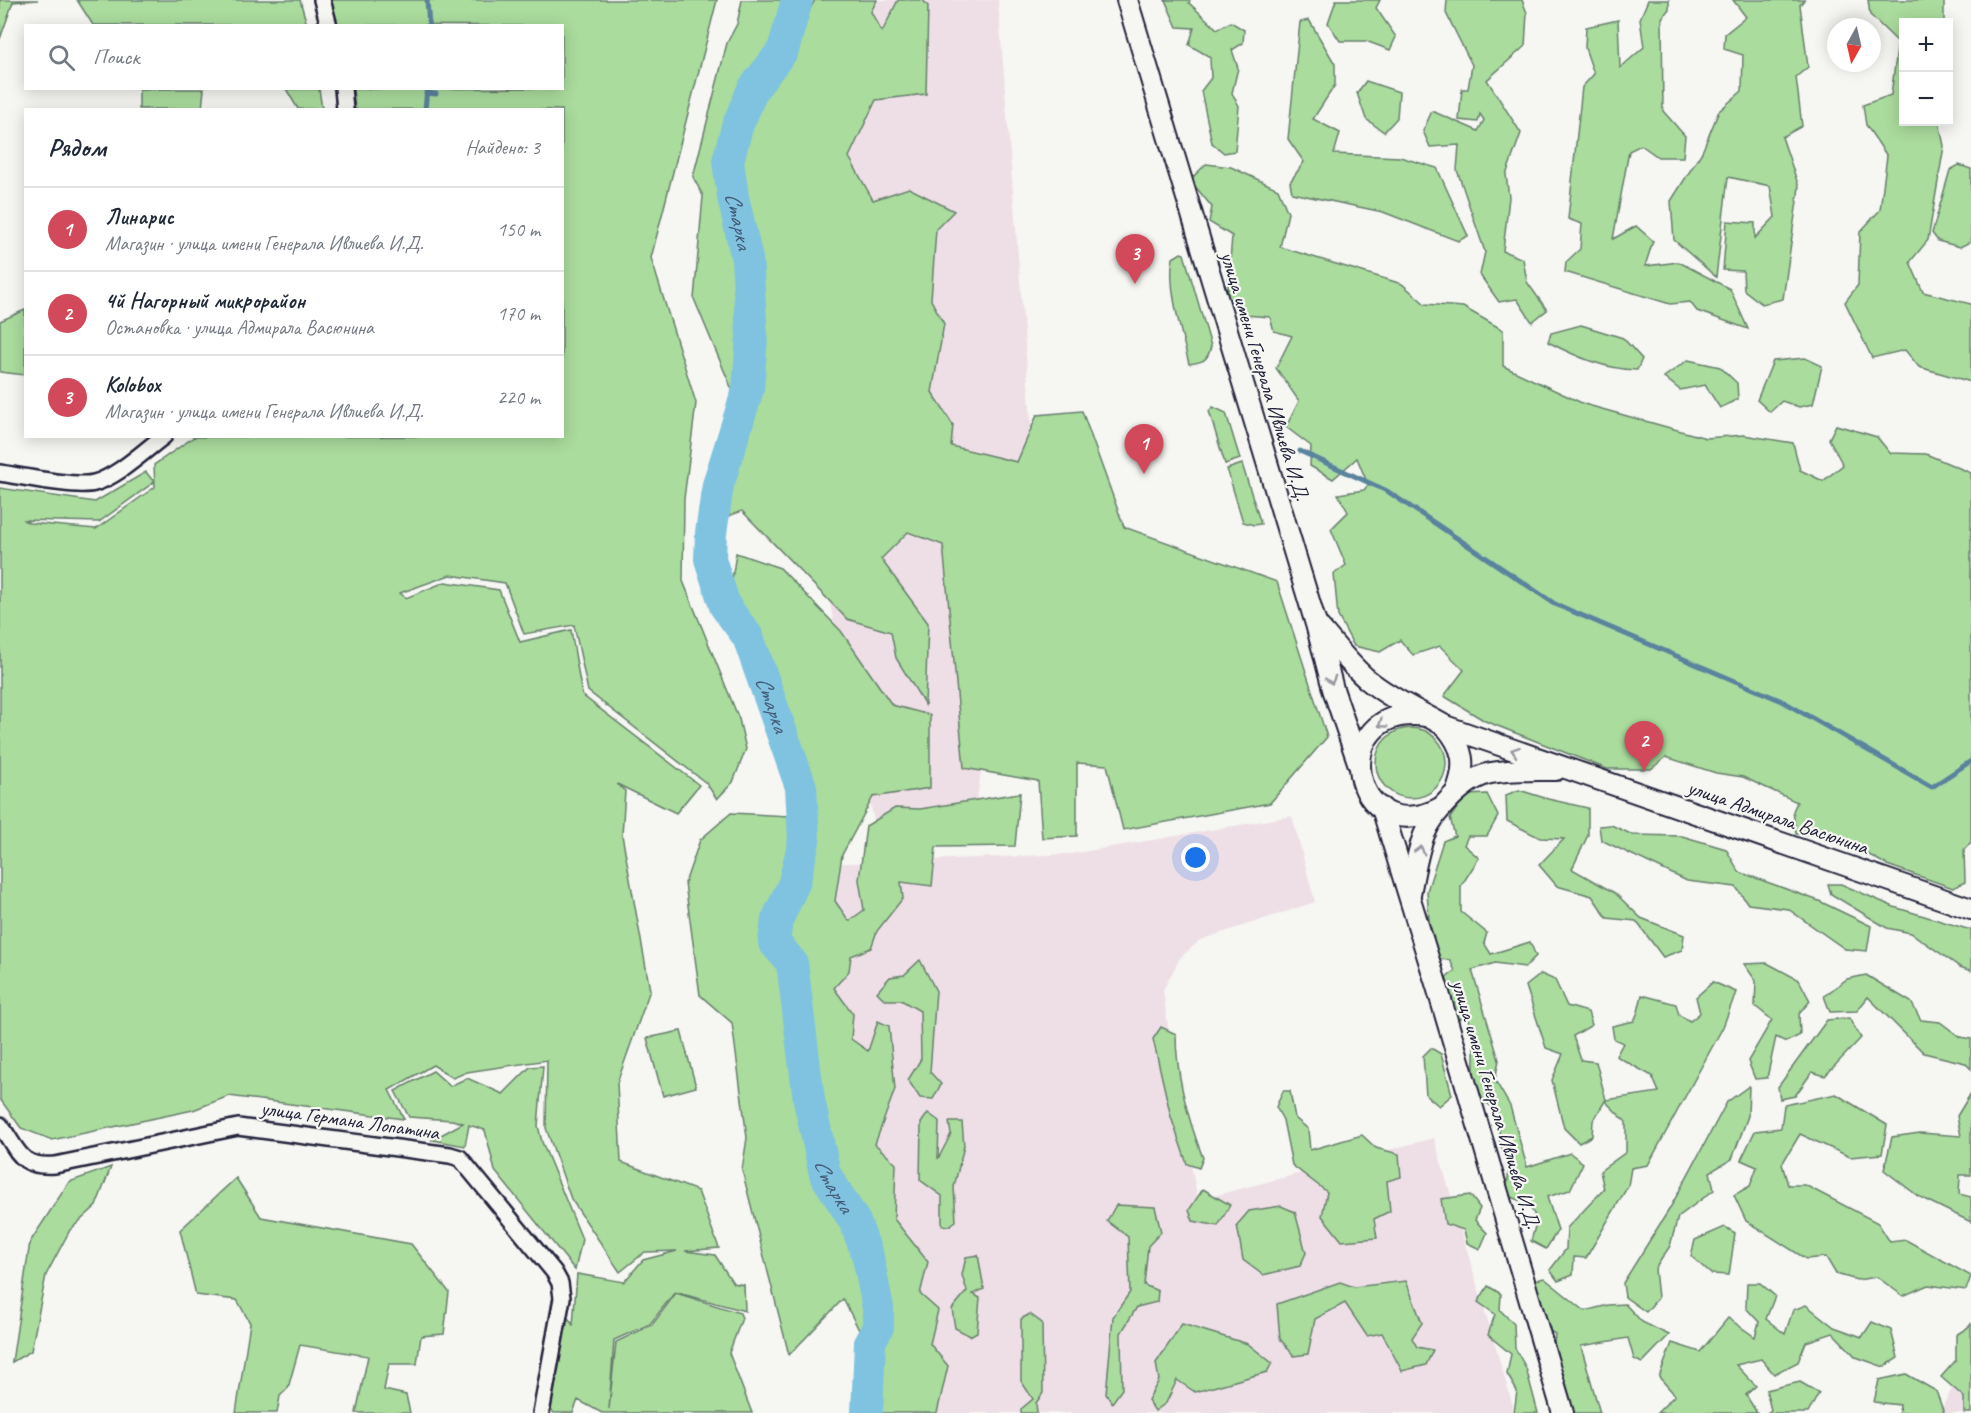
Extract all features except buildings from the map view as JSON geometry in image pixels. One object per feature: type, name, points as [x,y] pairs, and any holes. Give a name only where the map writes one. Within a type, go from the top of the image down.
[{"type":"street","points":[[322,0],[328,24]]},
{"type":"street","name":"улица имени Генерала Ивлиева И.Д.","points":[[1127,0],[1316,624],[1333,689],[1359,765]]},
{"type":"street","points":[[343,90],[345,108]]},
{"type":"street","points":[[0,473],[72,484],[92,484],[109,477],[161,438]]},
{"type":"street","points":[[1316,624],[1369,680],[1387,694],[1437,722],[1455,737],[1462,757],[1461,779],[1456,792]]},
{"type":"street","points":[[1437,722],[1409,714],[1390,718],[1374,729],[1363,746],[1359,765],[1360,777],[1365,789],[1372,800],[1382,808],[1396,815],[1412,818],[1428,815],[1442,807]]},
{"type":"street","name":"улица Адмирала Васюнина","points":[[1437,722],[1570,771],[1971,909]]},
{"type":"street","points":[[1409,896],[1425,833],[1442,807],[1456,792],[1475,778],[1490,773],[1521,770],[1570,771]]},
{"type":"street","name":"улица имени Генерала Ивлиева И.Д.","points":[[1382,808],[1563,1413]]},
{"type":"street","name":"улица Германа Лопатина","points":[[0,1125],[21,1158],[40,1166],[55,1165],[238,1127],[460,1158],[554,1272],[560,1283],[562,1298],[541,1413]]},
{"type":"shaded area","points":[[841,0],[998,0],[1033,447],[971,835],[877,836],[821,559]]},
{"type":"shaded area","points":[[1292,816],[1315,902],[1200,940],[1180,958],[1163,990],[1178,1102],[1198,1200],[1434,1138],[1515,1413],[911,1413],[815,935],[826,864],[1071,854]]},
{"type":"shaded area","points":[[1971,1354],[1971,1413],[1939,1413]]},
{"type":"green space","points":[[0,0],[38,0],[13,2],[0,39]]},
{"type":"green space","points":[[77,0],[300,0],[307,24],[92,24]]},
{"type":"green space","points":[[331,0],[717,0],[651,258],[696,403],[684,499],[683,581],[739,719],[746,749],[733,782],[717,799],[706,783],[588,691],[574,625],[524,634],[505,583],[450,575],[400,593],[406,598],[445,582],[499,590],[520,642],[571,630],[582,695],[699,785],[676,813],[617,784],[625,791],[622,835],[650,990],[617,1083],[621,1162],[698,1191],[719,1248],[685,1251],[715,1255],[733,1283],[744,1285],[745,1311],[675,1292],[650,1324],[614,1340],[609,1409],[616,1342],[652,1325],[676,1293],[740,1313],[742,1318],[729,1353],[752,1413],[602,1413],[578,1400],[573,1413],[554,1413],[546,1405],[540,1413],[533,1413],[555,1299],[573,1325],[577,1274],[624,1282],[643,1260],[677,1251],[645,1252],[620,1272],[571,1199],[546,1128],[547,1060],[467,1072],[453,1078],[433,1065],[389,1090],[404,1119],[229,1096],[193,1110],[52,1140],[21,1128],[0,1099],[0,488],[95,502],[146,472],[154,482],[99,522],[23,520],[30,523],[96,529],[155,487],[154,465],[193,438],[564,438],[564,108],[355,108],[353,90],[564,90],[564,24],[338,24]]},
{"type":"green space","points":[[742,0],[791,0],[775,50],[745,86],[723,158],[727,188],[737,178],[739,146],[769,81],[815,0],[877,0],[871,12],[882,32],[898,0],[923,0],[928,6],[926,94],[876,100],[849,157],[873,200],[909,188],[954,211],[936,229],[931,300],[944,324],[932,392],[953,425],[951,446],[1017,462],[1037,415],[1082,411],[1124,527],[1277,582],[1327,737],[1270,803],[1123,830],[1107,765],[1077,763],[1077,836],[1042,838],[1038,781],[964,768],[943,545],[908,532],[881,559],[928,623],[925,705],[896,658],[891,632],[847,619],[742,511],[720,519],[737,445],[733,392],[694,299],[703,196],[693,177],[727,43],[737,24]]},
{"type":"green space","points":[[1165,0],[1190,0],[1189,3],[1217,29],[1231,22],[1244,30],[1243,43],[1232,50],[1238,68],[1232,93],[1239,106],[1235,151],[1224,153],[1212,143],[1201,91],[1211,78],[1210,57],[1189,45],[1194,28],[1177,27]]},
{"type":"green space","points":[[1336,0],[1380,0],[1376,8],[1396,37],[1390,50],[1366,41],[1340,41],[1328,23]]},
{"type":"green space","points":[[1447,0],[1522,0],[1527,13],[1525,46],[1487,80],[1521,133],[1506,175],[1509,197],[1503,251],[1523,259],[1527,282],[1547,310],[1532,322],[1517,299],[1499,302],[1480,275],[1485,252],[1457,170],[1459,145],[1430,147],[1423,131],[1432,111],[1478,131],[1484,120],[1480,114],[1478,122],[1459,120],[1462,89],[1468,89],[1472,65],[1446,13]]},
{"type":"green space","points":[[1648,0],[1669,0],[1669,9],[1662,18],[1663,111],[1685,136],[1683,157],[1658,157],[1641,145],[1629,151],[1613,239],[1636,226],[1653,241],[1645,266],[1679,262],[1730,289],[1748,329],[1697,311],[1690,302],[1670,304],[1565,272],[1566,262],[1580,249],[1582,224],[1568,219],[1582,87],[1594,74],[1585,48],[1586,27],[1618,20],[1620,68],[1644,47],[1640,19]]},
{"type":"green space","points":[[1733,0],[1804,0],[1800,5],[1808,67],[1796,77],[1802,126],[1782,137],[1799,187],[1783,299],[1762,304],[1744,290],[1743,271],[1723,270],[1727,221],[1755,223],[1755,238],[1775,217],[1770,186],[1728,177],[1716,277],[1674,240],[1671,201],[1702,152],[1719,111],[1742,91],[1743,55],[1724,49],[1725,34],[1746,17]]},
{"type":"green space","points":[[1868,0],[1944,0],[1944,18],[1899,18],[1899,126],[1940,126],[1944,146],[1928,240],[1910,262],[1923,292],[1971,304],[1971,382],[1919,367],[1905,350],[1872,358],[1845,302],[1858,285],[1860,232],[1880,210],[1887,156],[1866,125],[1863,105],[1891,95],[1898,42],[1881,26],[1881,18],[1873,18],[1870,15]]},
{"type":"green space","points":[[1309,20],[1335,64],[1335,85],[1313,119],[1340,133],[1334,154],[1400,157],[1437,168],[1468,236],[1458,241],[1383,212],[1292,193],[1290,182],[1304,162],[1288,139],[1300,22]]},
{"type":"green space","points":[[1366,81],[1399,92],[1397,118],[1384,132],[1366,119],[1357,93]]},
{"type":"green space","points":[[139,90],[204,90],[202,108],[139,108]]},
{"type":"green space","points":[[287,90],[319,90],[322,108],[297,108]]},
{"type":"green space","points":[[1206,164],[1231,167],[1278,189],[1288,213],[1280,247],[1402,284],[1425,304],[1463,307],[1503,330],[1503,366],[1584,404],[1706,438],[1744,435],[1793,443],[1800,470],[1823,481],[1843,465],[1829,439],[1836,425],[1877,437],[1890,453],[1926,454],[1971,473],[1971,842],[1964,850],[1965,882],[1953,888],[1887,865],[1834,835],[1796,834],[1793,811],[1797,802],[1743,777],[1716,773],[1666,757],[1651,769],[1607,769],[1485,721],[1444,696],[1464,670],[1440,646],[1413,655],[1400,640],[1380,652],[1354,646],[1338,616],[1334,574],[1346,565],[1331,529],[1348,512],[1338,494],[1364,490],[1368,485],[1357,458],[1333,479],[1310,466],[1311,446],[1286,427],[1299,401],[1276,368],[1292,336],[1274,331],[1270,317],[1245,315],[1227,298],[1232,236],[1209,222],[1212,207],[1190,180]]},
{"type":"green space","points":[[1959,165],[1971,169],[1971,238],[1970,242],[1960,247],[1938,241],[1932,233],[1950,170]]},
{"type":"green space","points":[[1181,253],[1184,254],[1211,346],[1204,360],[1189,364],[1176,311],[1172,283],[1173,258]]},
{"type":"green space","points":[[24,310],[24,375],[0,372],[0,321]]},
{"type":"green space","points":[[1581,325],[1623,338],[1642,359],[1637,370],[1591,361],[1548,342],[1551,333]]},
{"type":"green space","points":[[1805,358],[1822,366],[1813,404],[1799,407],[1782,401],[1770,412],[1757,400],[1773,361]]},
{"type":"green space","points":[[1688,360],[1720,367],[1737,383],[1738,399],[1720,408],[1705,385],[1680,390],[1664,377]]},
{"type":"green space","points":[[1213,407],[1226,413],[1240,459],[1225,464],[1209,411]]},
{"type":"green space","points":[[1242,464],[1261,524],[1243,522],[1227,469]]},
{"type":"green space","points":[[736,553],[780,568],[841,631],[892,705],[930,715],[930,788],[873,797],[842,855],[835,901],[849,921],[864,910],[859,880],[866,826],[895,808],[920,809],[1020,793],[1015,846],[936,847],[932,886],[901,882],[903,898],[877,931],[871,948],[851,956],[849,971],[834,988],[853,1014],[851,1039],[868,1051],[878,1021],[889,1026],[895,1089],[875,1144],[896,1164],[894,1219],[928,1262],[920,1294],[938,1310],[930,1344],[948,1366],[937,1413],[857,1413],[860,1364],[859,1330],[843,1299],[789,1355],[742,1170],[747,1138],[732,1023],[700,995],[685,883],[700,840],[731,813],[789,816],[789,795],[781,750],[729,600]]},
{"type":"green space","points":[[1411,728],[1424,731],[1436,738],[1443,750],[1446,763],[1443,776],[1436,788],[1424,795],[1411,798],[1398,795],[1386,788],[1379,776],[1376,763],[1379,750],[1386,738],[1398,731]]},
{"type":"green space","points":[[1519,790],[1588,808],[1588,835],[1572,869],[1615,893],[1641,918],[1684,935],[1682,950],[1663,957],[1636,921],[1607,918],[1592,896],[1557,886],[1539,865],[1564,839],[1540,838],[1507,821],[1506,795]]},
{"type":"green space","points":[[1487,794],[1498,816],[1487,836],[1468,836],[1464,845],[1479,858],[1461,886],[1461,912],[1487,933],[1484,943],[1491,954],[1530,942],[1536,956],[1525,967],[1495,963],[1472,970],[1499,1060],[1495,1080],[1510,1106],[1527,1167],[1570,1153],[1583,1163],[1570,1190],[1547,1197],[1558,1230],[1546,1249],[1531,1241],[1537,1219],[1528,1204],[1506,1195],[1510,1161],[1500,1145],[1498,1111],[1478,1097],[1474,1080],[1474,1032],[1467,1018],[1456,1019],[1434,987],[1455,971],[1450,960],[1438,959],[1430,934],[1427,891],[1443,841],[1455,836],[1450,818],[1466,795]]},
{"type":"green space","points":[[1611,825],[1633,835],[1682,836],[1726,849],[1739,872],[1819,901],[1871,926],[1867,951],[1845,949],[1788,909],[1748,904],[1736,887],[1687,881],[1601,840],[1599,826]]},
{"type":"green space","points":[[1828,884],[1841,884],[1894,907],[1971,930],[1971,971],[1960,967],[1911,933],[1887,928],[1831,894]]},
{"type":"green space","points":[[920,960],[936,991],[930,1072],[941,1084],[933,1099],[920,1098],[908,1080],[921,1059],[920,1011],[901,1000],[885,1000],[877,992],[890,977],[904,975]]},
{"type":"green space","points":[[1767,963],[1799,980],[1810,1001],[1799,1014],[1800,1035],[1786,1042],[1776,1037],[1767,1078],[1755,1079],[1748,1061],[1772,1020],[1755,1006],[1756,981],[1744,964]]},
{"type":"green space","points":[[1541,974],[1555,980],[1567,1006],[1588,1012],[1592,1025],[1573,1036],[1581,1060],[1596,1062],[1606,1100],[1659,1092],[1652,1076],[1616,1056],[1623,1043],[1614,1039],[1612,1026],[1634,1021],[1642,995],[1676,1004],[1679,1015],[1690,1021],[1700,1013],[1696,997],[1713,982],[1736,992],[1723,1027],[1648,1165],[1631,1168],[1628,1186],[1586,1258],[1574,1257],[1573,1275],[1558,1281],[1550,1270],[1566,1249],[1567,1228],[1604,1189],[1600,1171],[1626,1152],[1626,1122],[1605,1101],[1593,1121],[1592,1136],[1579,1143],[1564,1128],[1552,1080],[1563,1054],[1546,1048],[1526,986]]},
{"type":"green space","points":[[1866,975],[1911,1002],[1921,1020],[1940,1022],[1960,1037],[1971,1039],[1971,1069],[1965,1063],[1924,1053],[1868,997],[1857,1011],[1830,1012],[1824,996],[1847,979]]},
{"type":"green space","points":[[1849,1018],[1861,1038],[1825,1076],[1812,1072],[1795,1096],[1780,1099],[1778,1087],[1827,1020]]},
{"type":"green space","points":[[1161,1027],[1176,1034],[1178,1066],[1184,1097],[1203,1158],[1199,1168],[1187,1164],[1171,1117],[1153,1039]]},
{"type":"green space","points":[[681,1031],[696,1087],[663,1096],[647,1038]]},
{"type":"green space","points":[[1431,1048],[1441,1054],[1452,1095],[1439,1106],[1426,1095],[1423,1056]]},
{"type":"green space","points":[[543,1066],[538,1126],[542,1142],[582,1239],[575,1270],[495,1171],[485,1130],[469,1125],[465,1146],[432,1140],[463,1123],[409,1117],[395,1091],[433,1071],[450,1086],[467,1078],[503,1094],[530,1067]]},
{"type":"green space","points":[[1749,1086],[1748,1116],[1732,1159],[1710,1172],[1714,1190],[1678,1217],[1670,1246],[1655,1269],[1658,1298],[1646,1312],[1625,1297],[1623,1283],[1670,1208],[1727,1102]]},
{"type":"green space","points":[[1283,1091],[1290,1091],[1295,1118],[1308,1129],[1310,1150],[1362,1135],[1376,1148],[1399,1154],[1401,1177],[1387,1181],[1390,1211],[1374,1219],[1377,1238],[1342,1241],[1322,1216],[1327,1192],[1292,1165],[1283,1120],[1276,1107]]},
{"type":"green space","points":[[1971,1093],[1971,1175],[1960,1175],[1959,1194],[1971,1197],[1971,1222],[1918,1196],[1884,1170],[1892,1137],[1920,1133],[1961,1136],[1957,1116]]},
{"type":"green space","points":[[1836,1094],[1887,1125],[1882,1154],[1850,1157],[1800,1134],[1782,1164],[1788,1185],[1805,1185],[1878,1223],[1890,1242],[1906,1240],[1971,1276],[1966,1290],[1928,1285],[1903,1296],[1877,1277],[1857,1280],[1836,1274],[1826,1257],[1806,1259],[1746,1221],[1734,1195],[1750,1186],[1757,1167],[1741,1160],[1755,1131],[1781,1128],[1784,1105]]},
{"type":"green space","points":[[928,1113],[939,1121],[938,1159],[951,1134],[949,1122],[962,1122],[964,1146],[954,1187],[956,1221],[949,1226],[942,1225],[942,1196],[920,1180],[921,1123]]},
{"type":"green space","points":[[111,1167],[96,1206],[70,1230],[46,1275],[31,1351],[12,1362],[30,1242],[69,1182]]},
{"type":"green space","points":[[236,1178],[261,1217],[411,1244],[449,1292],[444,1334],[421,1336],[417,1364],[389,1364],[384,1390],[406,1395],[410,1413],[356,1413],[368,1356],[300,1345],[288,1388],[280,1396],[277,1413],[236,1413],[250,1323],[237,1300],[196,1295],[180,1230]]},
{"type":"green space","points":[[1203,1189],[1230,1205],[1218,1226],[1193,1221],[1189,1210]]},
{"type":"green space","points":[[1470,1195],[1480,1208],[1475,1220],[1487,1233],[1480,1249],[1467,1243],[1464,1230],[1445,1224],[1441,1199]]},
{"type":"green space","points":[[1116,1205],[1155,1207],[1161,1232],[1148,1246],[1144,1285],[1158,1291],[1157,1302],[1137,1307],[1121,1333],[1122,1389],[1112,1403],[1106,1394],[1113,1317],[1130,1292],[1128,1237],[1107,1221]]},
{"type":"green space","points":[[1281,1206],[1295,1212],[1306,1253],[1300,1266],[1263,1275],[1243,1260],[1237,1225],[1249,1211]]},
{"type":"green space","points":[[1725,1227],[1735,1233],[1729,1275],[1711,1274],[1691,1256],[1695,1240]]},
{"type":"green space","points":[[978,1255],[984,1289],[973,1294],[980,1298],[977,1332],[970,1336],[955,1328],[952,1309],[967,1291],[962,1275],[966,1257]]},
{"type":"green space","points":[[1544,1278],[1585,1311],[1608,1305],[1625,1304],[1642,1322],[1669,1335],[1642,1363],[1634,1359],[1628,1338],[1581,1346],[1600,1413],[1561,1413],[1553,1355],[1555,1334],[1534,1322],[1532,1281]]},
{"type":"green space","points":[[1406,1281],[1422,1323],[1412,1338],[1417,1347],[1433,1350],[1426,1365],[1402,1371],[1382,1333],[1367,1336],[1345,1303],[1315,1319],[1308,1354],[1294,1356],[1280,1339],[1277,1304],[1340,1282],[1354,1287]]},
{"type":"green space","points":[[1747,1283],[1760,1283],[1775,1296],[1766,1319],[1785,1334],[1793,1310],[1806,1305],[1834,1327],[1862,1337],[1872,1322],[1891,1330],[1898,1358],[1884,1367],[1856,1357],[1833,1333],[1806,1342],[1798,1362],[1774,1374],[1761,1359],[1736,1365],[1756,1386],[1746,1395],[1757,1413],[1657,1413],[1675,1395],[1659,1377],[1672,1343],[1700,1352],[1728,1318],[1755,1337],[1759,1322],[1746,1308]]},
{"type":"green space","points":[[1488,1286],[1501,1294],[1500,1310],[1514,1324],[1515,1348],[1526,1368],[1538,1413],[1514,1413],[1517,1391],[1507,1374],[1511,1354],[1488,1335],[1495,1314],[1478,1302]]},
{"type":"green space","points":[[1030,1314],[1042,1323],[1043,1393],[1036,1403],[1037,1413],[1021,1413],[1021,1409],[1033,1399],[1021,1381],[1021,1319]]},
{"type":"green space","points":[[1971,1323],[1971,1413],[1964,1413],[1964,1397],[1941,1377],[1956,1360],[1956,1335]]},
{"type":"green space","points":[[1182,1324],[1248,1344],[1272,1363],[1267,1372],[1195,1392],[1177,1380],[1166,1403],[1155,1411],[1148,1400],[1159,1380],[1156,1363]]},
{"type":"green space","points":[[1906,1374],[1936,1391],[1944,1413],[1899,1413],[1900,1405],[1874,1402],[1879,1380]]},
{"type":"green space","points":[[1800,1382],[1819,1393],[1808,1413],[1767,1413],[1771,1410],[1766,1390]]},
{"type":"waterway","points":[[427,0],[429,24]]},
{"type":"waterway","name":"Старка","points":[[797,0],[783,50],[753,89],[737,127],[728,161],[733,197],[747,259],[752,336],[748,389],[718,485],[711,533],[710,559],[725,606],[748,637],[801,787],[804,841],[794,883],[777,920],[774,942],[792,963],[809,1100],[825,1174],[855,1222],[868,1257],[878,1308],[878,1327],[870,1342],[867,1413]]},
{"type":"waterway","points":[[425,108],[427,90]]},
{"type":"waterway","points":[[426,93],[436,94]]},
{"type":"waterway","points":[[1300,451],[1387,491],[1555,604],[1782,701],[1932,787],[1971,761]]},
{"type":"place","name":"Kolobox","points":[[1135,284]]},
{"type":"place","name":"Линарис","points":[[1144,474]]},
{"type":"place","name":"4й Нагорный микрорайон","points":[[1644,771]]}]
